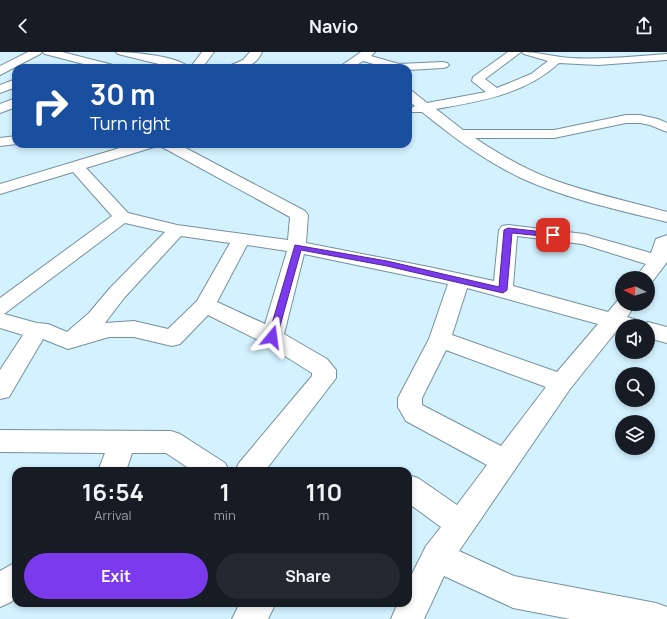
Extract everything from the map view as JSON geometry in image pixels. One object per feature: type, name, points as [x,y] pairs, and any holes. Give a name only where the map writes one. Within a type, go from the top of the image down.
[{"type":"street","points":[[0,62],[23,64],[36,52]]},
{"type":"street","points":[[48,52],[88,64]]},
{"type":"street","points":[[99,64],[124,52],[176,64]]},
{"type":"street","points":[[144,64],[170,52]]},
{"type":"street","points":[[199,64],[208,52]]},
{"type":"street","points":[[243,64],[255,57],[256,52]]},
{"type":"street","points":[[496,93],[478,81],[479,77],[515,52]]},
{"type":"street","points":[[528,52],[556,60],[587,62],[667,57]]},
{"type":"street","points":[[350,64],[365,55],[392,64]]},
{"type":"street","points":[[412,109],[461,102],[518,86],[536,76],[556,60]]},
{"type":"street","points":[[412,66],[443,65]]},
{"type":"street","points":[[0,71],[12,67]]},
{"type":"street","points":[[412,97],[508,166],[545,182],[667,217]]},
{"type":"street","points":[[0,109],[12,104]]},
{"type":"street","points":[[462,134],[555,134],[581,130],[620,119],[658,122],[667,128]]},
{"type":"street","points":[[0,142],[12,140]]},
{"type":"street","points":[[174,148],[299,215],[298,247],[272,337]]},
{"type":"street","points":[[0,189],[77,167],[115,149]]},
{"type":"street","points":[[77,167],[122,217],[177,230],[298,247],[366,259],[624,317]]},
{"type":"street","points":[[0,308],[122,217]]},
{"type":"street","points":[[68,340],[97,318],[117,293],[177,230]]},
{"type":"street","points":[[503,290],[508,230],[664,247],[649,271]]},
{"type":"street","points":[[0,320],[37,331],[48,332],[68,340],[109,329],[134,329],[172,338],[205,305],[241,240]]},
{"type":"street","points":[[459,280],[440,339],[410,398],[410,407],[415,414],[506,462]]},
{"type":"street","points":[[205,305],[272,337],[319,365],[324,370],[324,378],[252,467]]},
{"type":"street","points":[[412,601],[438,557],[562,383],[624,317]]},
{"type":"street","points":[[0,390],[37,331]]},
{"type":"street","points":[[655,332],[667,335]]},
{"type":"street","points":[[440,339],[562,383]]},
{"type":"street","points":[[0,440],[171,442],[209,467]]},
{"type":"street","points":[[113,467],[122,442]]},
{"type":"street","points":[[412,490],[461,524]]},
{"type":"street","points":[[438,557],[513,592],[656,619]]},
{"type":"street","points":[[0,591],[12,581]]},
{"type":"street","points":[[248,619],[257,607]]},
{"type":"route","points":[[272,337],[298,247],[387,264],[503,290],[508,230],[553,235]]}]
